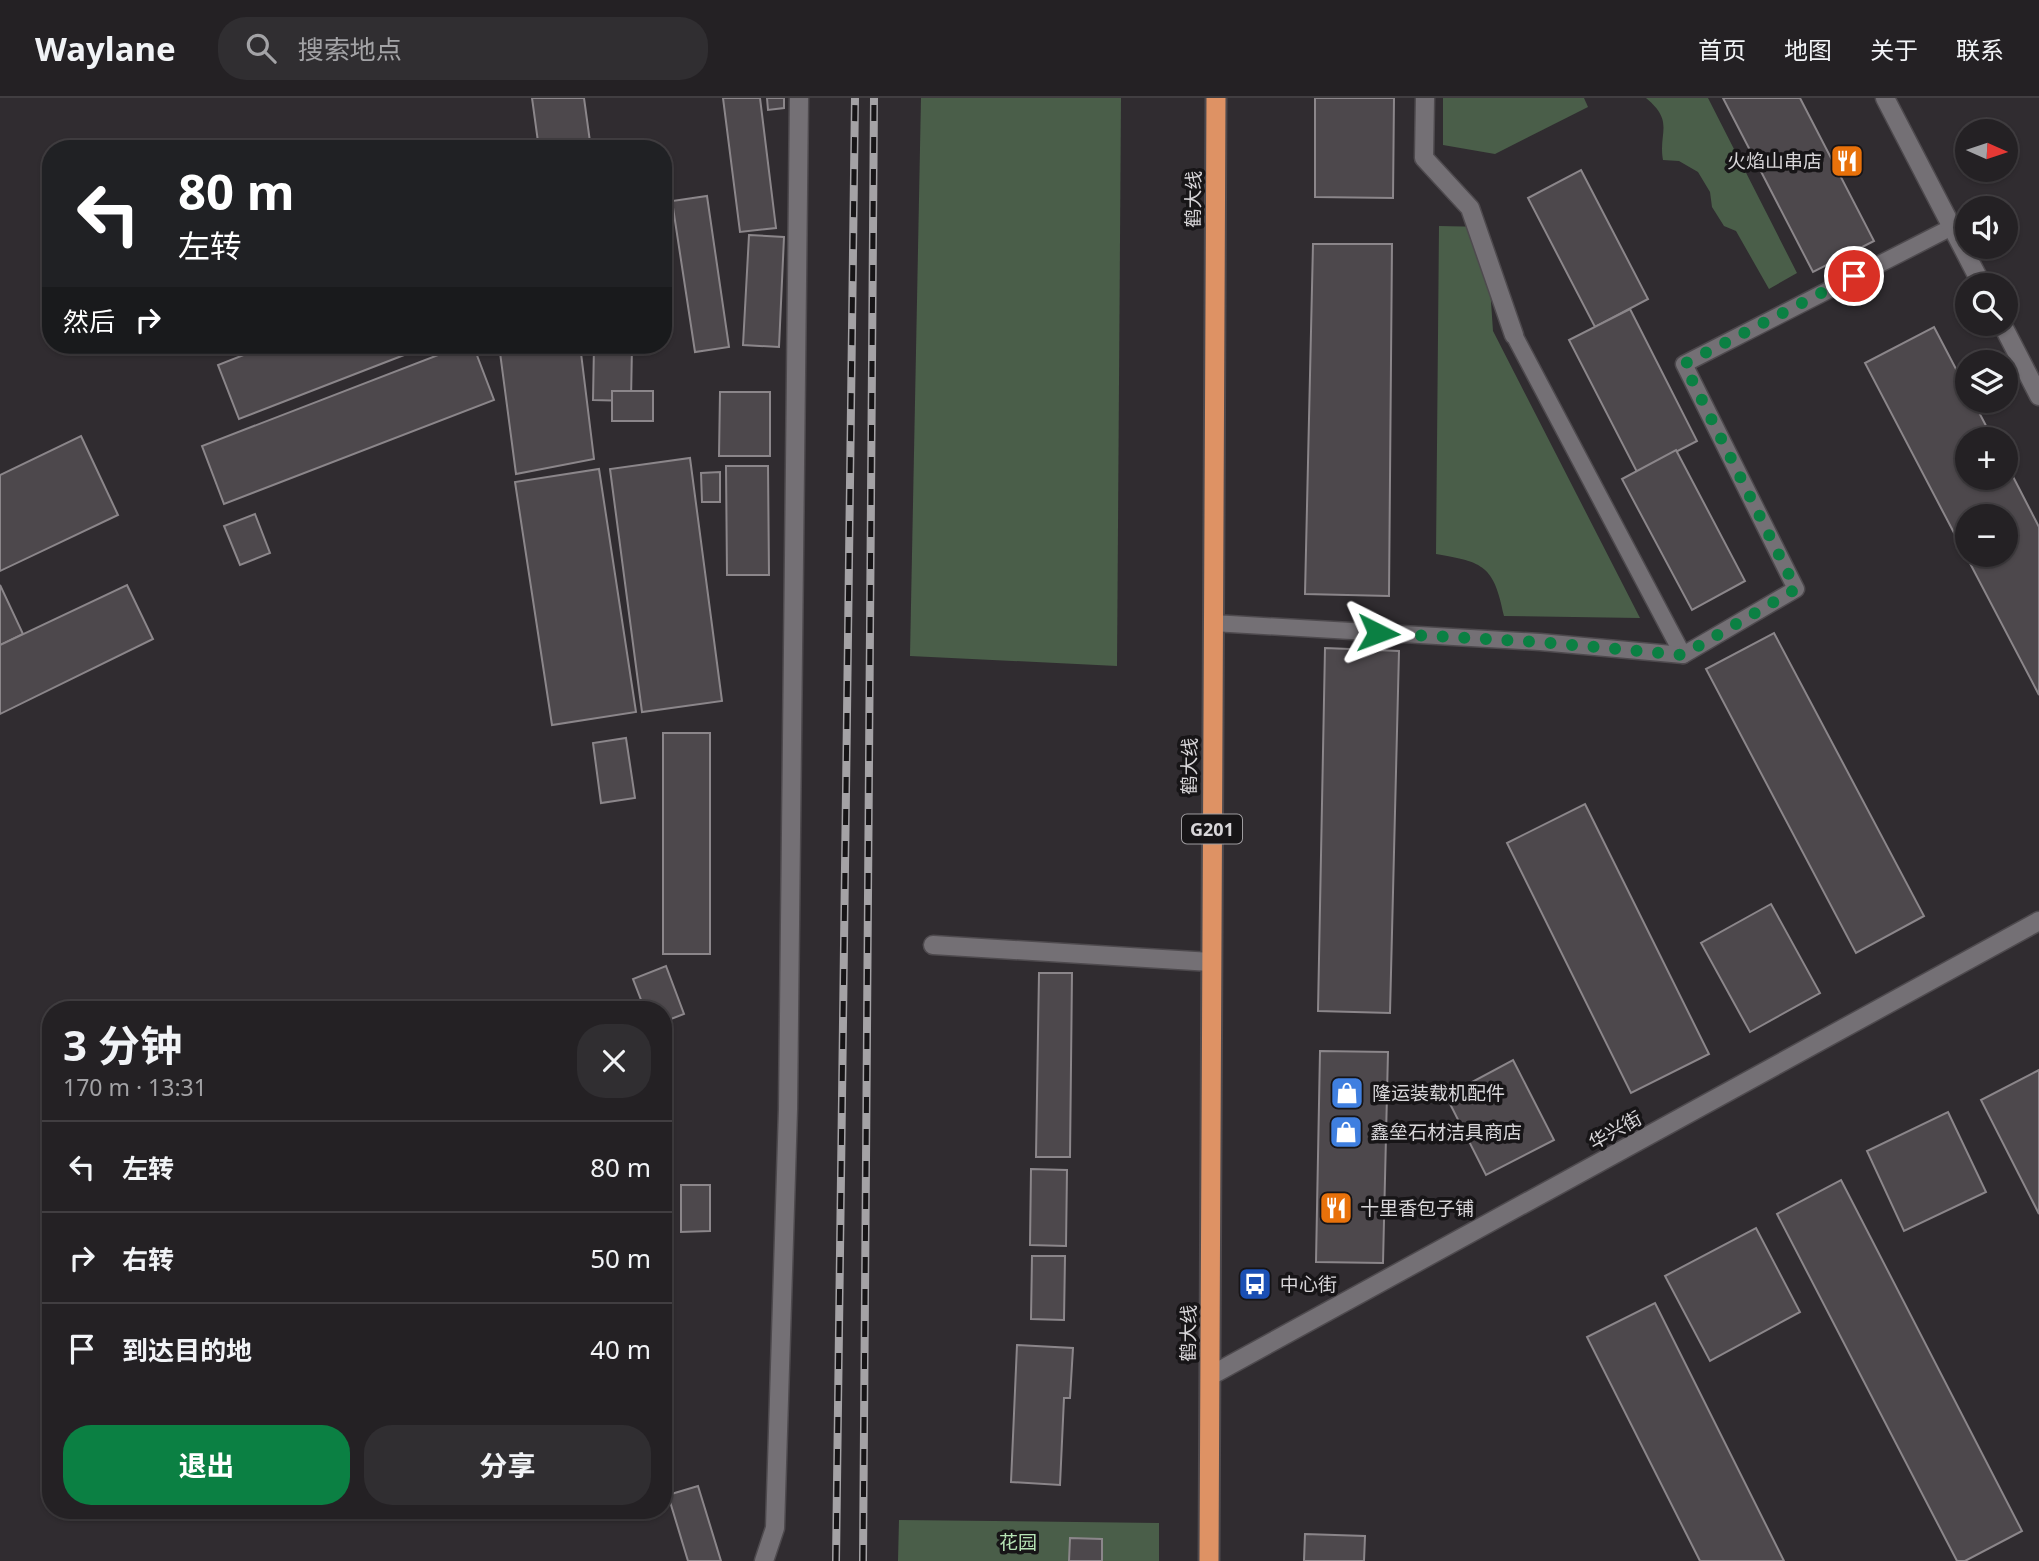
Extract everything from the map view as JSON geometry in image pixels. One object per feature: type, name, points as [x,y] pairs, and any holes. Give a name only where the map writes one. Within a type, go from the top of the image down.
[{"type":"highway","name":"鹤大线","points":[[1209,1561],[1216,98]]},
{"type":"street","points":[[764,1561],[775,1528],[788,1109],[799,98]]},
{"type":"street","points":[[1425,98],[1424,158],[1470,208],[1514,335]]},
{"type":"street","points":[[1885,98],[1976,273]]},
{"type":"street","points":[[2008,336],[2039,396]]},
{"type":"street","name":"华兴街","points":[[1210,1376],[2039,921]]},
{"type":"street","points":[[933,945],[1211,962]]},
{"type":"lane","points":[[1213,623],[1540,642],[1683,655],[1796,589],[1684,364],[1952,227]]},
{"type":"lane","points":[[1514,335],[1683,655]]},
{"type":"green space","points":[[921,98],[1121,98],[1117,666],[910,656]]},
{"type":"green space","points":[[1443,98],[1584,98],[1588,107],[1495,154],[1443,145]]},
{"type":"green space","points":[[1646,98],[1708,98],[1797,273],[1769,289],[1736,231],[1724,226],[1712,207],[1710,192],[1698,172],[1679,161],[1663,160],[1663,121],[1655,106]]},
{"type":"green space","points":[[1439,226],[1486,227],[1493,331],[1640,618],[1504,616],[1496,586],[1484,569],[1465,560],[1436,554]]},
{"type":"green space","name":"花园","points":[[899,1520],[1159,1523],[1159,1561],[898,1561]]},
{"type":"building","points":[[532,98],[584,98],[590,140],[538,140]]},
{"type":"building","points":[[723,98],[760,98],[776,228],[740,232]]},
{"type":"building","points":[[767,98],[784,98],[784,108],[768,110]]},
{"type":"building","points":[[1315,98],[1394,98],[1393,198],[1315,197]]},
{"type":"building","points":[[1723,98],[1800,98],[1874,241],[1813,272]]},
{"type":"building","points":[[1581,170],[1648,299],[1595,327],[1528,198]]},
{"type":"building","points":[[707,196],[729,347],[695,352],[672,201]]},
{"type":"building","points":[[749,235],[784,237],[779,347],[743,345]]},
{"type":"building","points":[[1313,244],[1392,244],[1389,596],[1305,594]]},
{"type":"building","points":[[1630,309],[1697,441],[1637,472],[1569,340]]},
{"type":"building","points":[[1934,327],[1955,367],[1955,413],[1979,413],[1987,427],[1955,427],[1955,490],[2018,490],[2018,486],[2039,527],[2039,695],[1972,567],[2018,567],[2018,504],[1955,504],[1955,535],[1865,363]]},
{"type":"building","points":[[246,354],[407,354],[239,419],[218,365]]},
{"type":"building","points":[[441,354],[476,354],[494,400],[224,504],[202,446]]},
{"type":"building","points":[[500,354],[581,354],[594,459],[516,474]]},
{"type":"building","points":[[594,354],[632,354],[631,401],[593,400]]},
{"type":"building","points":[[612,391],[653,391],[653,421],[612,421]]},
{"type":"building","points":[[720,392],[770,392],[770,456],[719,456]]},
{"type":"building","points":[[81,436],[118,515],[0,571],[0,475]]},
{"type":"building","points":[[1676,450],[1745,581],[1692,610],[1622,479]]},
{"type":"building","points":[[690,458],[722,701],[642,712],[610,469]]},
{"type":"building","points":[[726,466],[768,466],[769,575],[727,575]]},
{"type":"building","points":[[599,469],[636,712],[552,725],[515,482]]},
{"type":"building","points":[[720,472],[720,502],[702,502],[701,473]]},
{"type":"building","points":[[255,514],[270,553],[240,565],[224,526]]},
{"type":"building","points":[[0,585],[23,634],[0,645]]},
{"type":"building","points":[[127,585],[153,639],[0,714],[0,645]]},
{"type":"building","points":[[1774,633],[1924,916],[1856,953],[1706,669]]},
{"type":"building","points":[[1325,648],[1399,651],[1390,1013],[1318,1011]]},
{"type":"building","points":[[663,733],[710,733],[710,954],[663,954]]},
{"type":"building","points":[[626,738],[635,798],[601,803],[593,743]]},
{"type":"building","points":[[1585,804],[1709,1054],[1631,1093],[1507,843]]},
{"type":"building","points":[[1771,904],[1820,993],[1750,1032],[1701,943]]},
{"type":"building","points":[[666,966],[684,1014],[672,1019],[672,1001],[642,1001],[633,979]]},
{"type":"building","points":[[1039,973],[1072,973],[1070,1157],[1036,1157]]},
{"type":"building","points":[[1320,1051],[1388,1052],[1383,1263],[1316,1262]]},
{"type":"building","points":[[1513,1060],[1554,1140],[1486,1175],[1446,1096]]},
{"type":"building","points":[[2039,1070],[2039,1214],[1981,1100]]},
{"type":"building","points":[[1948,1112],[1986,1192],[1904,1231],[1867,1151]]},
{"type":"building","points":[[1031,1169],[1067,1170],[1066,1246],[1030,1245]]},
{"type":"building","points":[[1841,1180],[2022,1531],[1965,1561],[1957,1561],[1777,1214]]},
{"type":"building","points":[[681,1185],[710,1185],[710,1231],[681,1232]]},
{"type":"building","points":[[1756,1228],[1800,1312],[1710,1361],[1665,1276]]},
{"type":"building","points":[[1032,1256],[1065,1256],[1064,1320],[1031,1319]]},
{"type":"building","points":[[1655,1303],[1784,1561],[1700,1561],[1587,1337]]},
{"type":"building","points":[[1017,1345],[1073,1348],[1070,1398],[1064,1398],[1060,1485],[1011,1482]]},
{"type":"building","points":[[698,1486],[721,1561],[688,1561],[672,1508],[672,1494]]},
{"type":"building","points":[[1305,1534],[1365,1536],[1364,1561],[1304,1561]]},
{"type":"building","points":[[1070,1538],[1102,1539],[1102,1561],[1069,1561]]},
{"type":"railway","points":[[836,1561],[855,98]]},
{"type":"railway","points":[[863,1561],[874,98]]},
{"type":"place","name":"火焰山串店","points":[[1847,161]]},
{"type":"place","name":"隆运装载机配件","points":[[1347,1093]]},
{"type":"place","name":"鑫垒石材洁具商店","points":[[1346,1132]]},
{"type":"place","name":"十里香包子铺","points":[[1336,1208]]},
{"type":"place","name":"中心街","points":[[1255,1284]]},
{"type":"route","points":[[1378,633],[1540,642],[1683,655],[1796,589],[1684,364],[1854,276]]}]
